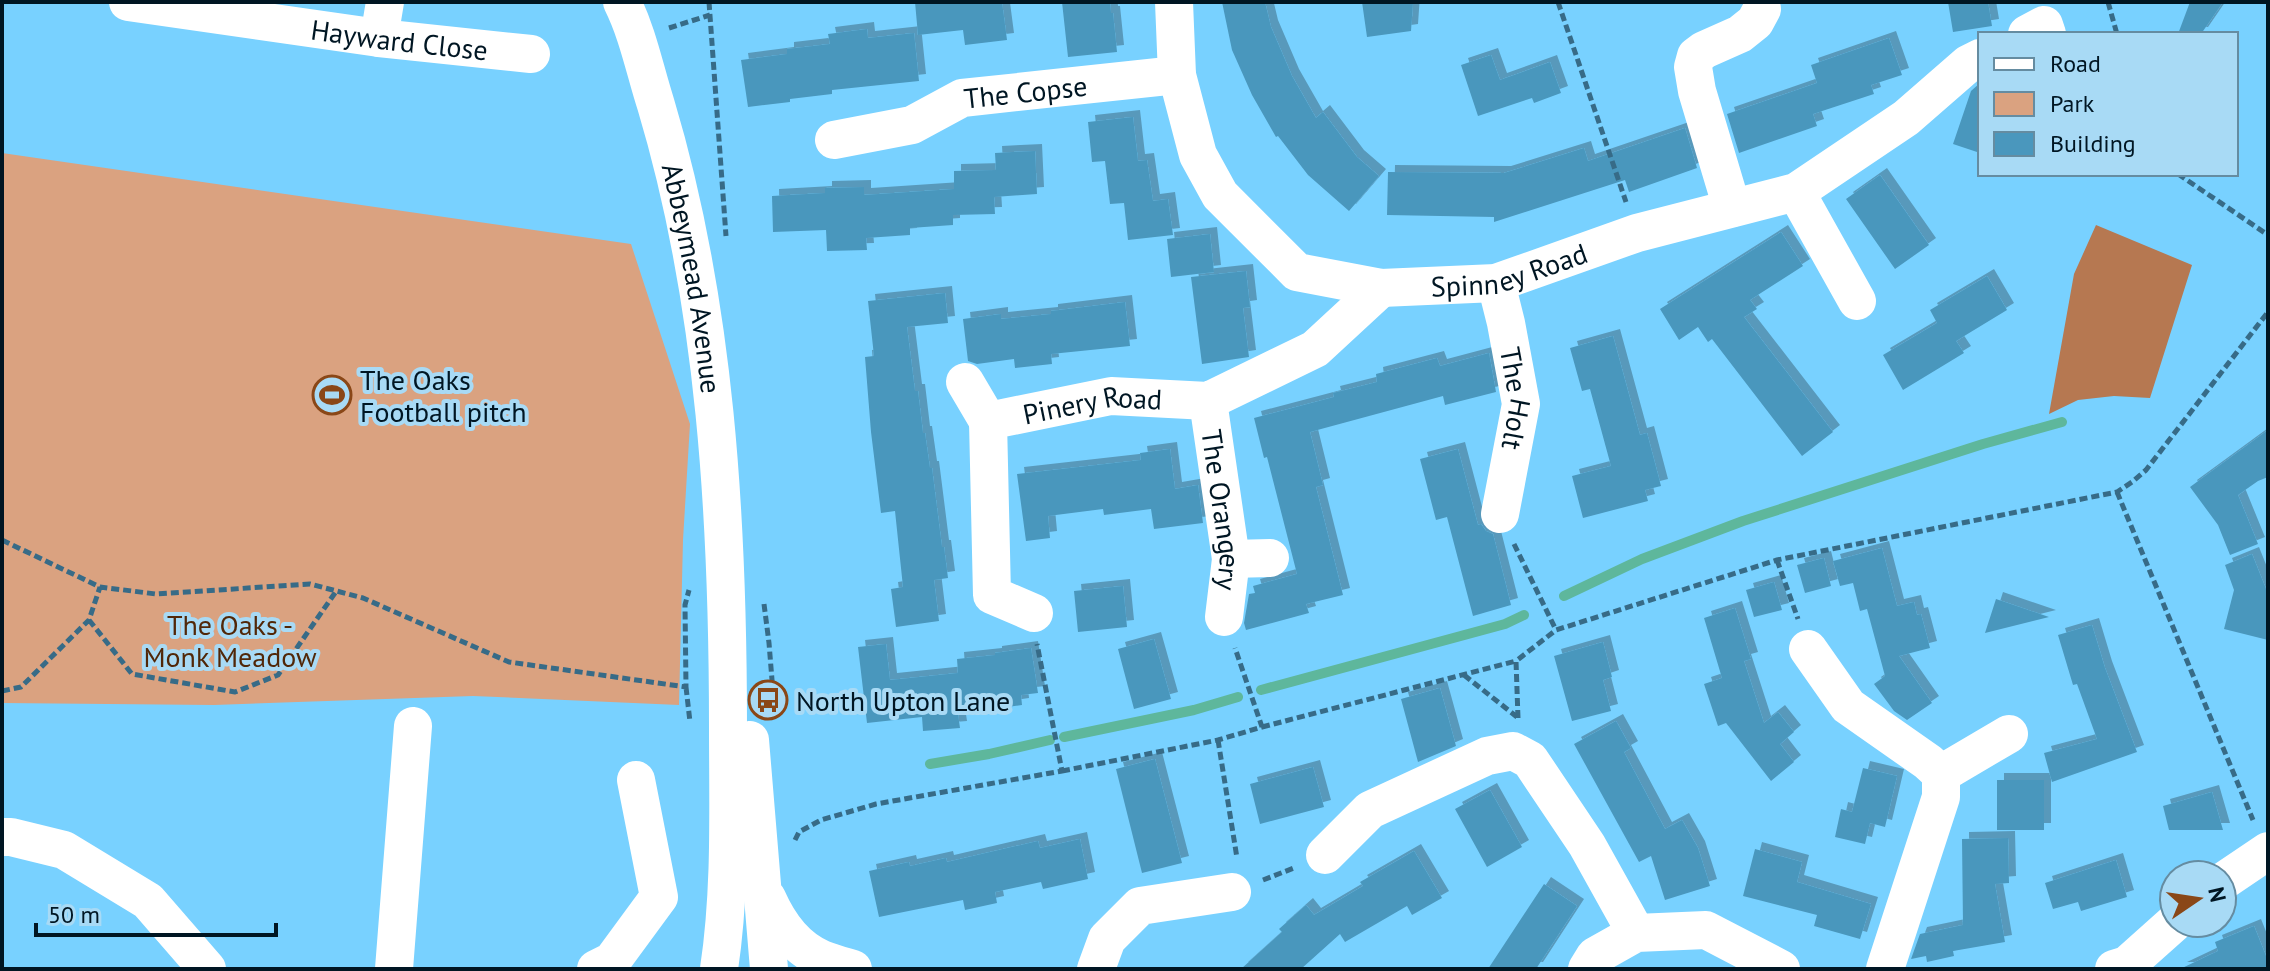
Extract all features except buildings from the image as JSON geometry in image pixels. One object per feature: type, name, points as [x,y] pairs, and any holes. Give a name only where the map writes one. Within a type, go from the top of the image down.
[{"type":"street","name":"Hayward Close","points":[[128,2],[382,20],[531,54]]},
{"type":"street","name":"Spinney Road","points":[[1174,2],[1177,75],[1198,155],[1220,195],[1297,272],[1381,288],[1496,283],[1637,233],[1796,192],[1906,118],[1968,64],[1978,59]]},
{"type":"street","name":"Abbeymead Avenue","points":[[625,6],[675,175],[697,280],[726,551],[728,666],[743,871],[769,969]]},
{"type":"street","points":[[1732,208],[1697,91],[1693,67],[1696,56],[1740,34],[1755,22],[1762,9]]},
{"type":"street","points":[[2031,32],[2044,25],[2046,32]]},
{"type":"street","name":"The Copse","points":[[834,140],[912,125],[960,82],[1177,75]]},
{"type":"street","points":[[1796,192],[1856,303]]},
{"type":"street","name":"The Holt","points":[[1496,283],[1521,404],[1500,514]]},
{"type":"street","name":"Pinery Road","points":[[1034,622],[978,603],[988,421],[1111,396],[1208,401],[1315,349],[1381,288]]},
{"type":"street","points":[[965,382],[988,421]]},
{"type":"street","name":"The Orangery","points":[[1208,401],[1231,559],[1224,617]]},
{"type":"street","points":[[1231,559],[1270,558]]},
{"type":"street","points":[[1808,649],[1848,706],[1941,774],[1941,797],[1885,969]]},
{"type":"street","points":[[394,969],[413,726]]},
{"type":"street","points":[[1941,774],[2009,734]]},
{"type":"street","points":[[1325,855],[1362,800],[1487,756],[1516,735],[1587,845],[1636,933]]},
{"type":"street","points":[[606,966],[659,897],[636,780]]},
{"type":"street","points":[[2,837],[64,850],[148,901],[207,969]]},
{"type":"street","points":[[2238,871],[2267,851]]},
{"type":"street","name":"Abbeymead Avenue","points":[[743,871],[770,903],[788,934],[805,950],[845,966]]},
{"type":"street","name":"Abbeymead Avenue","points":[[719,969],[724,937],[743,871]]},
{"type":"street","name":"Abbeymead Avenue","points":[[743,871],[729,901],[736,928],[760,969]]},
{"type":"street","points":[[1096,969],[1107,939],[1140,906],[1231,894]]},
{"type":"street","points":[[1587,969],[1595,956],[1636,933],[1706,930],[1781,969]]},
{"type":"street","points":[[2124,968],[2158,937]]},
{"type":"street","name":"Abbeymead Avenue","points":[[790,969],[809,965],[845,966]]},
{"type":"path","points":[[1558,2],[1637,233]]},
{"type":"path","points":[[2108,2],[2116,32]]},
{"type":"path","points":[[2181,176],[2268,235]]},
{"type":"path","points":[[794,846],[799,832],[808,826],[876,804],[1218,740],[1516,661],[1556,630],[1777,560],[2117,492],[2146,470],[2268,312]]},
{"type":"path","points":[[2117,492],[2267,851]]},
{"type":"path","points":[[1500,514],[1556,630]]},
{"type":"path","points":[[2,540],[100,587],[156,594],[310,584],[363,598],[509,662],[686,687],[685,605],[691,579]]},
{"type":"path","points":[[1777,560],[1808,649]]},
{"type":"path","points":[[2,691],[21,687],[89,620],[100,587]]},
{"type":"path","points":[[89,620],[132,674],[235,692],[278,675],[337,590]]},
{"type":"path","points":[[1224,617],[1262,727]]},
{"type":"path","points":[[1034,622],[1062,771]]},
{"type":"path","points":[[1516,661],[1516,735]]},
{"type":"path","points":[[1464,675],[1516,735]]},
{"type":"path","points":[[1218,740],[1231,894],[1325,855]]},
{"type":"green space","name":"The Oaks - Monk Meadow","points":[[2,153],[631,244],[690,424],[683,540],[679,705],[473,696],[214,705],[2,703]]},
{"type":"shaded area","points":[[2096,225],[2192,265],[2150,398],[2114,396],[2078,400],[2049,414],[2074,274]]},
{"type":"waterway","points":[[1564,596],[1642,559],[1743,521],[1983,444],[2062,422]]},
{"type":"waterway","points":[[1261,690],[1505,624],[1524,615]]},
{"type":"waterway","points":[[1064,737],[1194,710],[1238,697]]},
{"type":"waterway","points":[[930,764],[1050,740]]},
{"type":"place","name":"The Oaks Football pitch","points":[[332,395]]},
{"type":"place","name":"North Upton Lane","points":[[768,700]]}]
